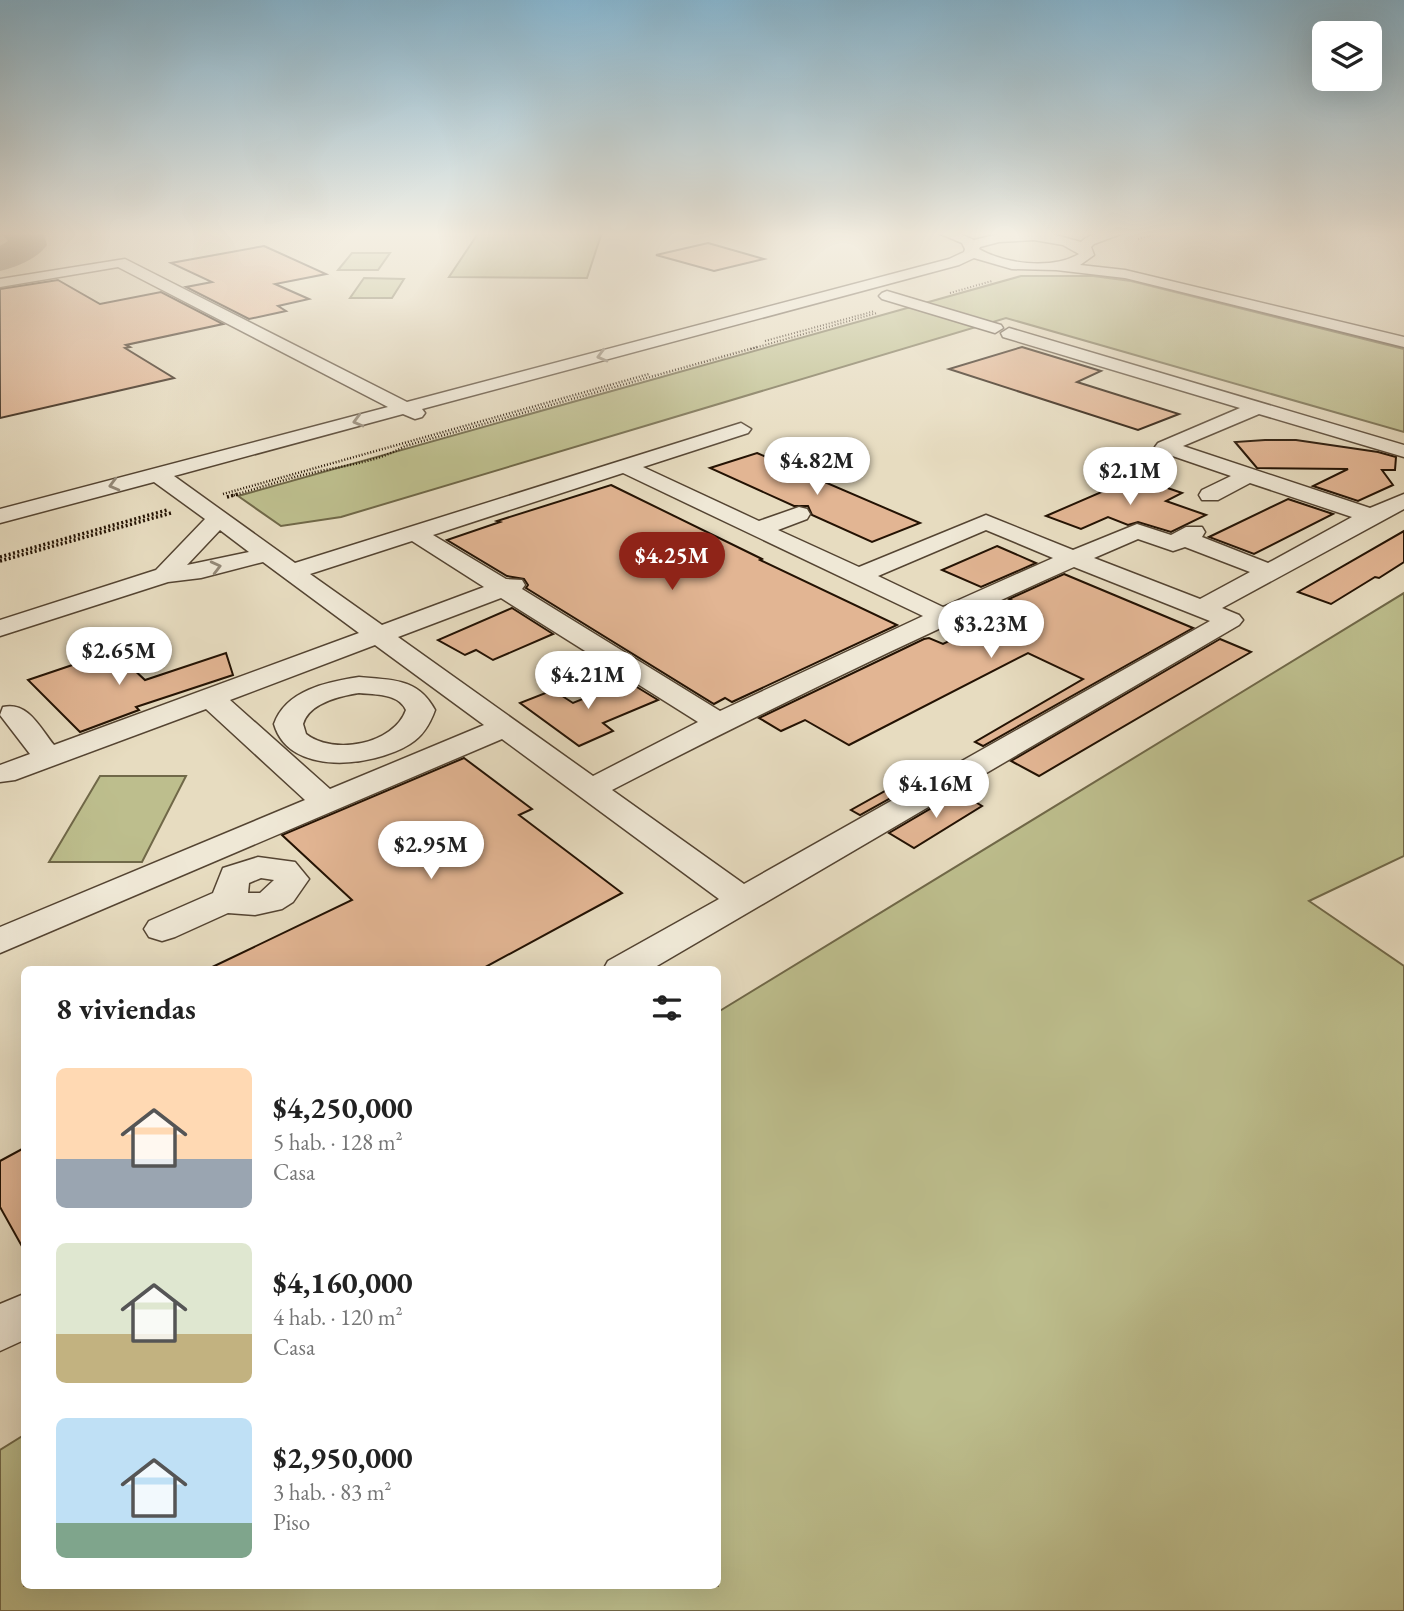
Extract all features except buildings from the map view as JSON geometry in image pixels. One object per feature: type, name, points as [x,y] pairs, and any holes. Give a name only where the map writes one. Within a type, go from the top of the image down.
[{"type":"street","points":[[209,307],[429,421]]},
{"type":"street","points":[[0,516],[186,496],[406,408],[784,307]]},
{"type":"street","points":[[402,428],[846,307]]},
{"type":"street","points":[[923,307],[1006,335],[1404,451]]},
{"type":"street","points":[[1261,307],[1404,342]]},
{"type":"street","points":[[1258,407],[1165,447],[1246,486],[1332,501],[1371,516]]},
{"type":"street","points":[[292,572],[741,429]]},
{"type":"street","points":[[700,442],[729,455]]},
{"type":"street","points":[[624,466],[943,617]]},
{"type":"street","points":[[1217,492],[1246,486]]},
{"type":"street","points":[[186,496],[742,899]]},
{"type":"street","points":[[165,575],[186,496]]},
{"type":"street","points":[[1201,609],[1371,516],[1404,501]]},
{"type":"street","points":[[758,529],[799,514]]},
{"type":"street","points":[[628,966],[1230,620],[986,522],[856,577]]},
{"type":"street","points":[[590,789],[719,723],[943,617],[1137,531],[1173,544],[1189,535],[1271,572]]},
{"type":"street","points":[[416,534],[508,587],[719,723]]},
{"type":"street","points":[[0,628],[165,575],[201,571],[267,554]]},
{"type":"street","points":[[4,774],[508,587]]},
{"type":"street","points":[[374,684],[396,688],[410,694],[419,702],[422,712],[419,722],[410,733],[376,749],[342,753],[314,750],[299,743],[291,734],[289,723],[294,712],[304,702],[320,693],[374,684],[421,666]]},
{"type":"street","points":[[211,698],[327,803]]},
{"type":"street","points":[[13,713],[49,758]]},
{"type":"street","points":[[0,941],[156,865],[327,803],[505,727]]},
{"type":"street","points":[[342,753],[376,782]]},
{"type":"street","points":[[156,865],[193,915]]},
{"type":"street","points":[[162,929],[231,898]]},
{"type":"street","points":[[0,1329],[21,1317]]},
{"type":"path","points":[[0,559],[186,496],[340,469],[390,455],[405,446],[895,307]]},
{"type":"green space","points":[[910,307],[1236,307],[1404,349],[1404,432],[1006,318],[341,517],[281,526],[238,496]]},
{"type":"green space","points":[[1404,593],[1404,856],[1309,901],[1404,966],[1404,1611],[0,1611],[0,1450],[21,1437],[21,1589],[721,1589],[721,1010]]},
{"type":"green space","points":[[100,776],[186,776],[142,862],[49,862]]}]
